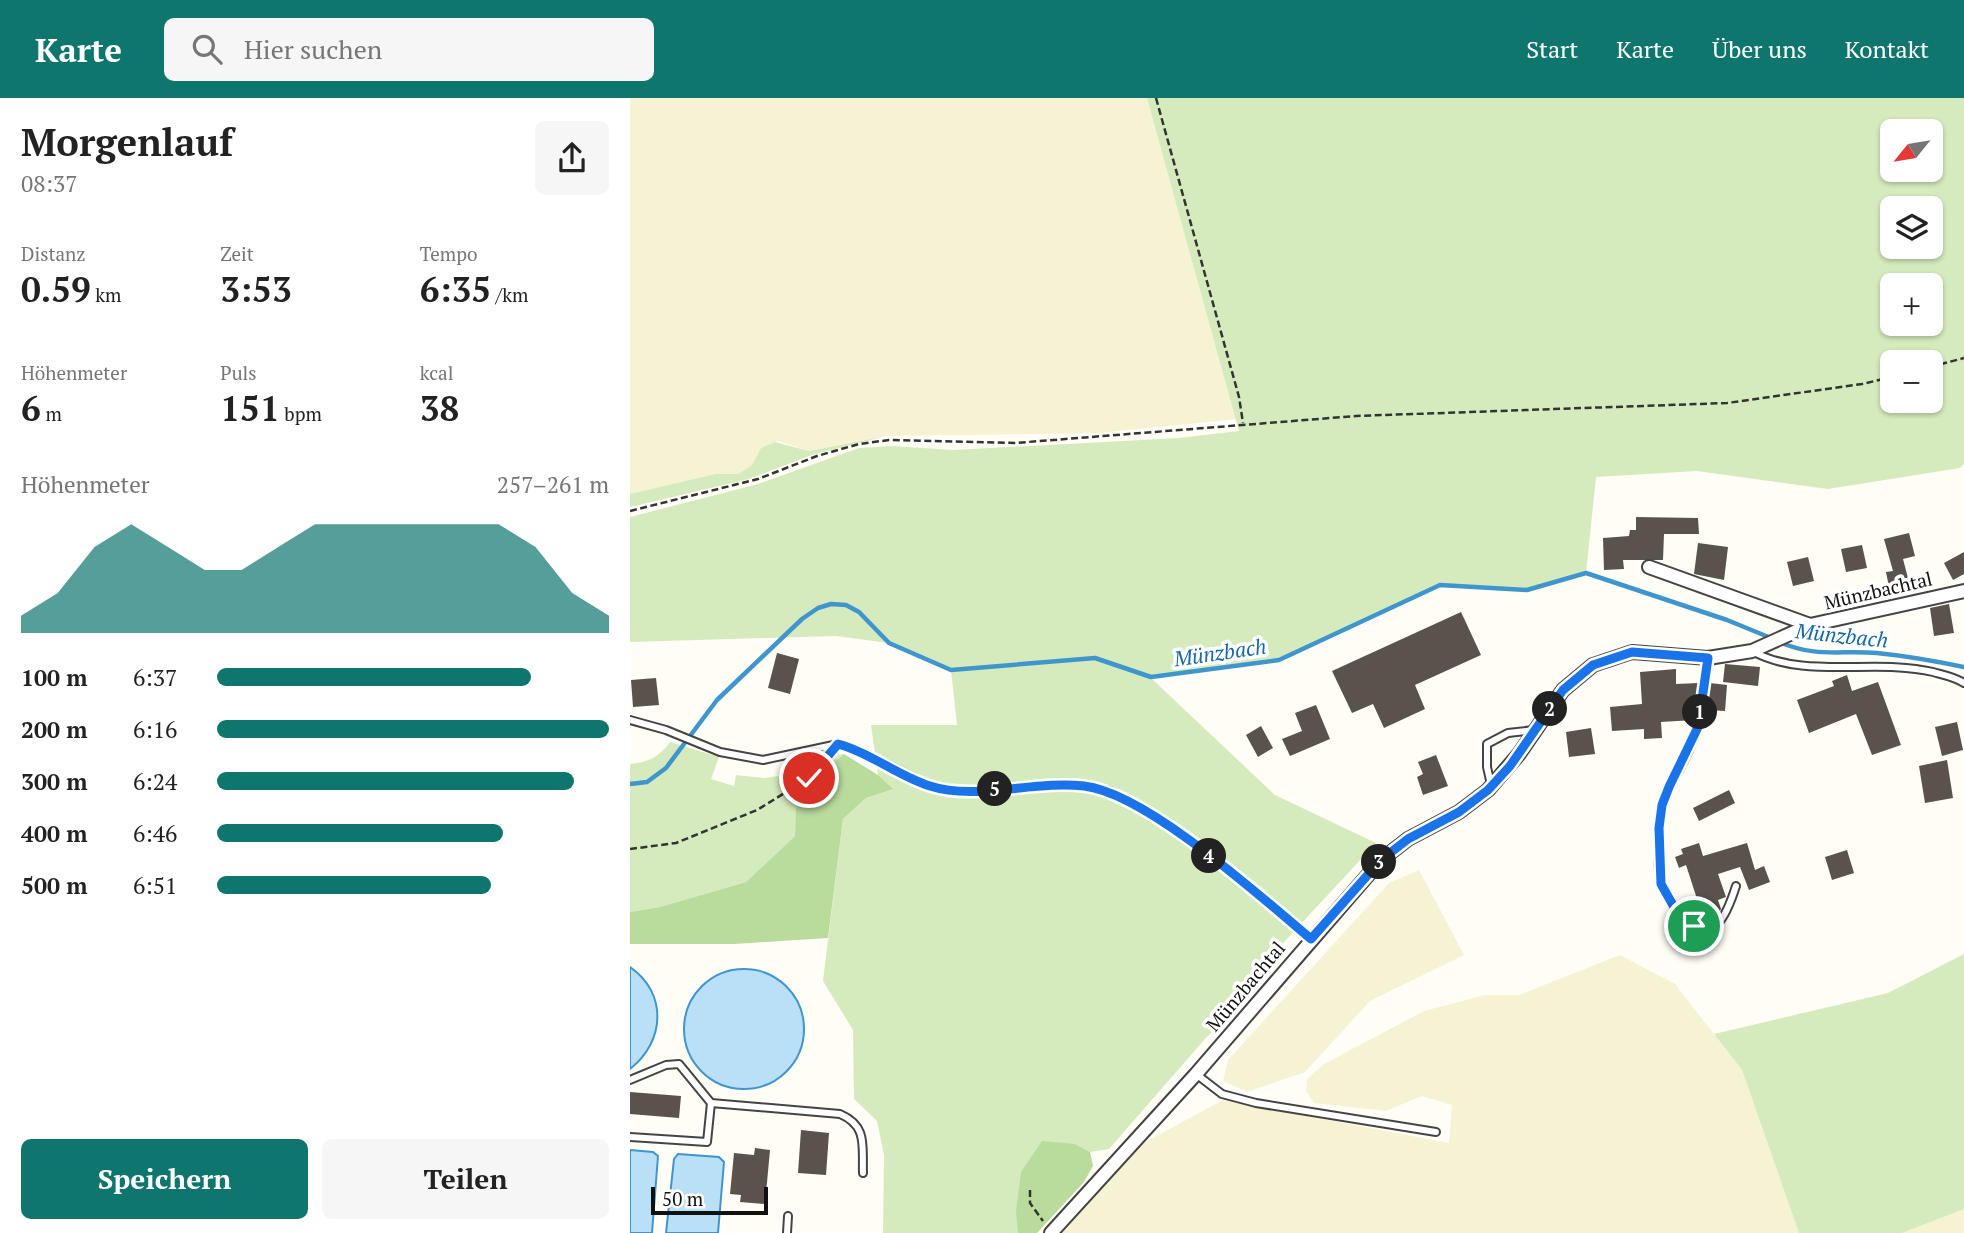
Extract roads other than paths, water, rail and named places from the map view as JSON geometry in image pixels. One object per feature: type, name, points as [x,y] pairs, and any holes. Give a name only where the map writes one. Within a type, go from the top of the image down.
[{"type":"street","points":[[1649,568],[1810,625]]},
{"type":"street","name":"Münzbachtal","points":[[1051,1232],[1196,1074],[1381,860],[1408,839],[1459,812],[1491,786],[1510,766],[1563,690],[1593,665],[1632,652],[1708,658],[1757,649],[1810,625],[1964,591]]},
{"type":"lane","points":[[1757,649],[1769,661],[1816,666],[1886,665],[1925,670],[1964,683]]},
{"type":"lane","points":[[1708,658],[1698,727],[1662,805],[1659,828],[1661,884],[1674,907],[1694,926],[1702,929],[1710,929],[1724,919],[1736,886]]},
{"type":"lane","points":[[630,720],[739,757],[763,760],[838,744],[857,749],[930,786],[964,791],[1049,784],[1085,786],[1110,791],[1137,805],[1209,856],[1311,939]]},
{"type":"lane","points":[[1491,786],[1487,767],[1487,744],[1508,733],[1536,730]]},
{"type":"lane","points":[[630,1080],[666,1065],[679,1064],[711,1103],[707,1142],[630,1137]]},
{"type":"lane","points":[[1196,1074],[1222,1094],[1256,1103],[1436,1132]]},
{"type":"lane","points":[[711,1103],[840,1114],[855,1120],[862,1135],[863,1173]]},
{"type":"lane","points":[[788,1233],[789,1216]]},
{"type":"water","points":[[630,967],[651,990],[657,1018],[650,1045],[642,1058],[630,1069]]},
{"type":"water","points":[[744,969],[767,973],[787,986],[800,1006],[804,1029],[800,1052],[787,1072],[767,1085],[744,1089],[721,1085],[701,1072],[688,1052],[684,1029],[688,1006],[701,986],[721,973]]},
{"type":"water","points":[[630,1150],[653,1152],[658,1156],[652,1233],[630,1233]]},
{"type":"water","points":[[678,1154],[719,1157],[724,1162],[718,1233],[666,1233],[674,1159]]},
{"type":"waterway","name":"Münzbach","points":[[630,784],[647,782],[666,768],[717,700],[802,619],[818,608],[831,604],[846,605],[859,612],[889,643],[951,670],[1095,658],[1151,677],[1279,660],[1440,585],[1527,590],[1586,573],[1727,620],[1771,638]]},
{"type":"waterway","name":"Münzbach","points":[[1779,642],[1817,652],[1877,653],[1964,667]]}]
